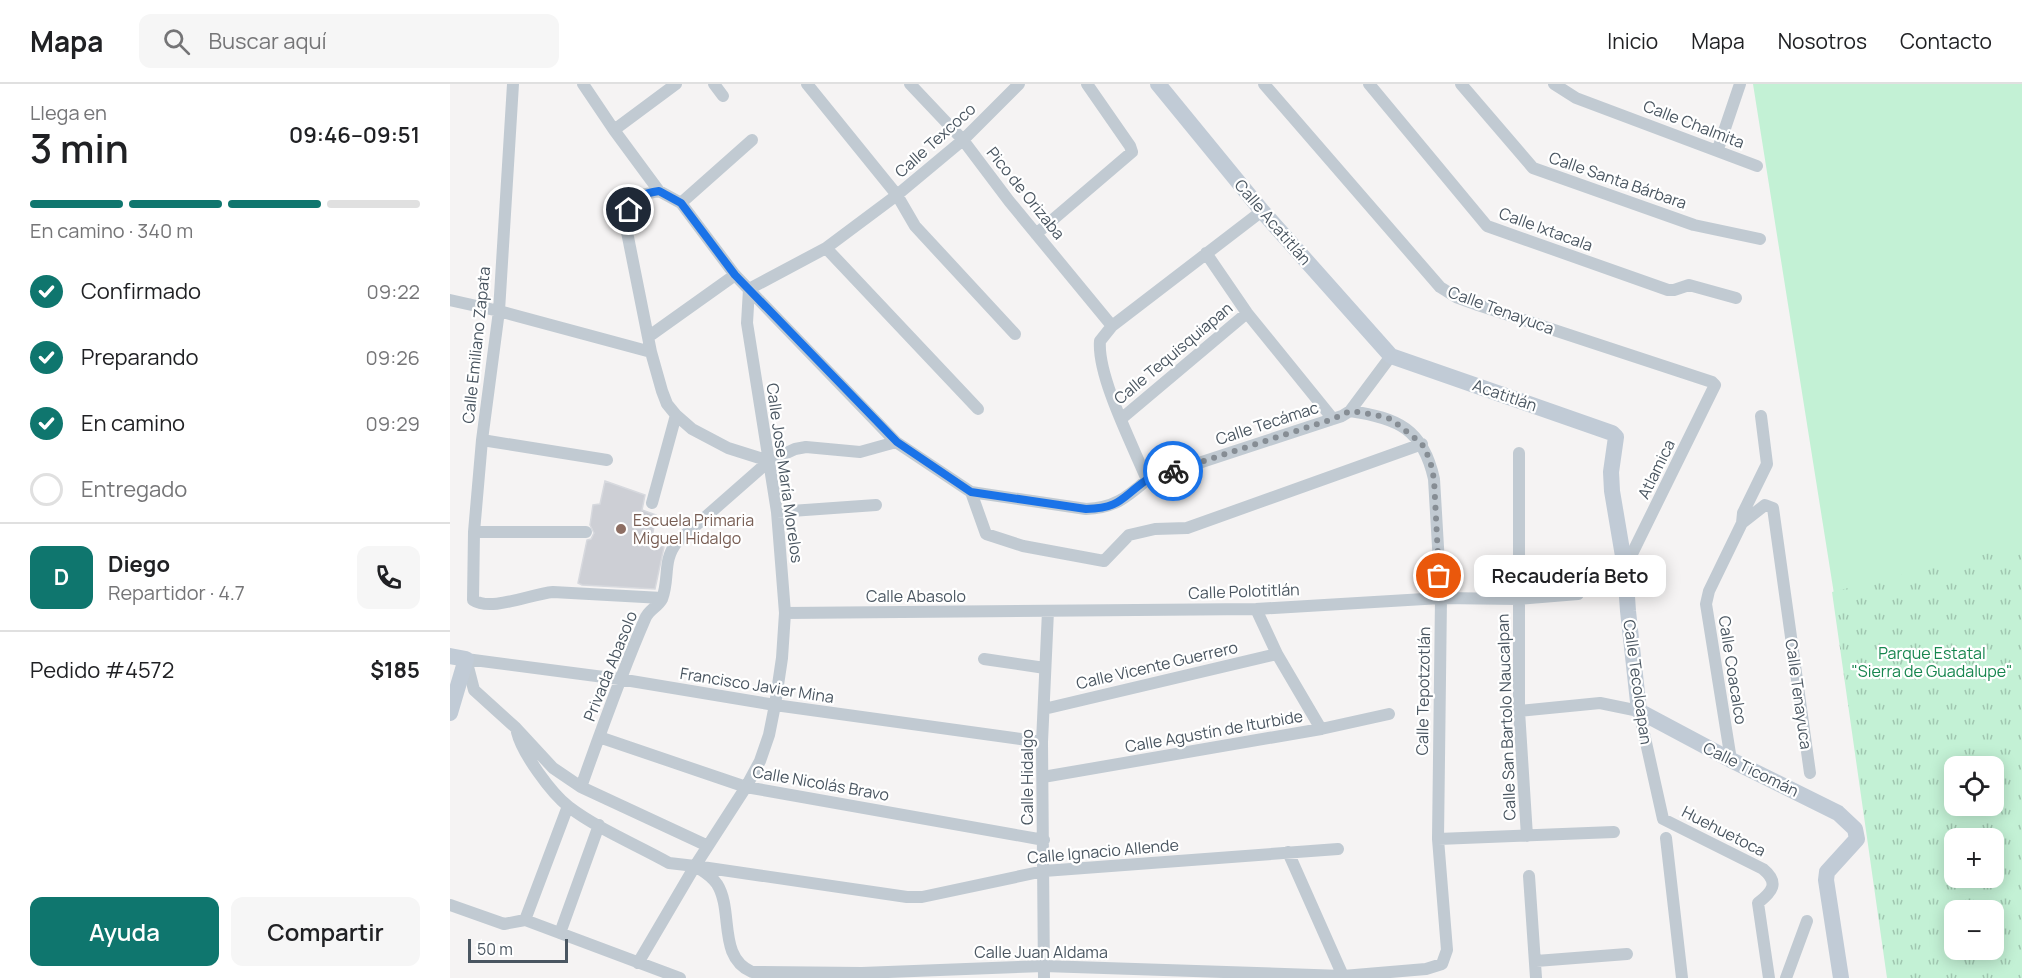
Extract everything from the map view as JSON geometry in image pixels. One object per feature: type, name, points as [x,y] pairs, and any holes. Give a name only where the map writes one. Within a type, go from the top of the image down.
[{"type":"street","name":"Calle Emiliano Zapata","points":[[513,84],[499,311],[482,440],[474,532],[473,600],[480,605],[490,605],[553,592],[662,598]]},
{"type":"street","points":[[584,84],[614,130],[659,191],[681,203],[735,275],[897,442],[971,492],[1086,509],[1100,509],[1114,505],[1147,480],[1121,419],[1101,360],[1099,346],[1102,337],[1112,326],[1262,211]]},
{"type":"street","points":[[614,130],[676,84]]},
{"type":"street","points":[[714,84],[723,96]]},
{"type":"street","points":[[807,84],[897,195],[915,226],[1016,334]]},
{"type":"street","name":"Pico de Orizaba","points":[[910,84],[963,140],[1112,326]]},
{"type":"street","name":"Calle Texcoco","points":[[749,289],[826,248],[897,195],[963,140],[1019,84]]},
{"type":"street","points":[[1036,234],[1131,152],[1130,146],[1087,84]]},
{"type":"street","name":"Calle Acatitlán","points":[[1158,84],[1262,211],[1391,356]]},
{"type":"street","name":"Calle Tenayuca","points":[[1264,84],[1440,287],[1456,297],[1478,305],[1712,382],[1715,385]]},
{"type":"street","name":"Calle Ixtacala","points":[[1369,84],[1486,226],[1668,290],[1689,285],[1736,298]]},
{"type":"street","name":"Calle Santa Bárbara","points":[[1461,84],[1533,168],[1694,225],[1760,238]]},
{"type":"street","name":"Calle Chalmita","points":[[1554,84],[1576,98],[1718,149],[1757,166]]},
{"type":"street","points":[[1576,84],[1576,98]]},
{"type":"street","points":[[1718,149],[1740,86]]},
{"type":"street","points":[[681,203],[752,140]]},
{"type":"street","points":[[659,191],[641,195],[633,200],[627,221],[627,232],[651,352],[667,404],[675,415],[712,441],[748,456],[769,461]]},
{"type":"street","points":[[826,248],[978,408]]},
{"type":"street","points":[[1206,253],[1247,313],[1333,419]]},
{"type":"street","points":[[648,337],[735,275]]},
{"type":"street","name":"Calle Jose María Morelos","points":[[638,963],[760,761],[775,705],[782,658],[785,613],[777,512],[747,323],[749,289]]},
{"type":"street","points":[[450,300],[651,352]]},
{"type":"street","name":"Calle Tequisquiapan","points":[[1121,419],[1247,313]]},
{"type":"street","points":[[1391,356],[1350,411],[1391,419],[1422,444]]},
{"type":"street","name":"Acatitlán","points":[[1391,356],[1516,398],[1612,433],[1616,437]]},
{"type":"street","name":"Atlamica","points":[[1625,568],[1715,385]]},
{"type":"street","name":"Calle Tecámac","points":[[1147,480],[1333,419],[1350,411]]},
{"type":"street","points":[[652,503],[675,415]]},
{"type":"street","points":[[1742,523],[1743,513],[1767,464],[1761,416]]},
{"type":"street","name":"Calle Tecoloapan","points":[[1616,437],[1611,472],[1612,491],[1625,568],[1639,711],[1663,819]]},
{"type":"street","points":[[482,440],[608,460]]},
{"type":"street","points":[[662,598],[668,557],[677,542],[769,461],[800,447],[860,452],[897,442]]},
{"type":"street","points":[[971,492],[986,534],[1023,546],[1104,561],[1129,535],[1155,529],[1187,528],[1422,444]]},
{"type":"street","name":"Calle Tepotzotlán","points":[[1422,444],[1430,460],[1434,479],[1441,598],[1438,839],[1447,950]]},
{"type":"street","name":"Calle San Bartolo Naucalpan","points":[[1519,453],[1519,711],[1527,836]]},
{"type":"street","points":[[777,512],[876,505]]},
{"type":"street","name":"Calle Coacalco","points":[[1731,760],[1706,604],[1709,591],[1742,523],[1766,505],[1773,508]]},
{"type":"street","name":"Calle Tenayuca","points":[[1773,508],[1810,773]]},
{"type":"street","points":[[474,532],[586,532]]},
{"type":"street","name":"Calle Polotitlán","points":[[1048,611],[1256,609],[1441,598],[1518,599],[1578,594]]},
{"type":"street","name":"Privada Abasolo","points":[[581,787],[619,679],[646,615],[659,604],[662,598]]},
{"type":"street","points":[[1256,609],[1277,654],[1321,729]]},
{"type":"street","name":"Calle Abasolo","points":[[785,613],[1048,611]]},
{"type":"street","name":"Calle Hidalgo","points":[[1044,972],[1042,742],[1048,611]]},
{"type":"street","name":"Calle Vicente Guerrero","points":[[1044,709],[1277,654]]},
{"type":"street","points":[[450,713],[458,658]]},
{"type":"street","points":[[458,658],[474,690],[516,728],[553,768],[581,787],[708,846]]},
{"type":"street","name":"Francisco Javier Mina","points":[[458,658],[619,679],[775,705],[1042,742]]},
{"type":"street","points":[[984,658],[1045,669]]},
{"type":"street","points":[[1519,711],[1600,704],[1639,711]]},
{"type":"street","name":"Calle Ticomán","points":[[1639,711],[1838,813],[1851,824],[1857,834],[1857,839],[1827,872],[1826,879],[1841,978]]},
{"type":"street","name":"Calle Agustín de Iturbide","points":[[1043,777],[1321,729],[1389,714]]},
{"type":"street","name":"Calle Ignacio Allende","points":[[516,728],[519,744],[568,806],[669,863],[907,897],[922,897],[1044,871],[1338,849]]},
{"type":"street","name":"Calle Nicolás Bravo","points":[[599,737],[746,787],[1044,840]]},
{"type":"street","points":[[525,920],[568,806]]},
{"type":"street","name":"Huehuetoca","points":[[1663,819],[1767,872],[1771,877],[1772,888],[1767,896],[1758,903],[1769,978]]},
{"type":"street","points":[[560,933],[599,825]]},
{"type":"street","points":[[1438,839],[1614,832]]},
{"type":"street","points":[[1666,838],[1682,978]]},
{"type":"street","points":[[1288,852],[1343,976]]},
{"type":"street","name":"Calle Juan Aldama","points":[[695,866],[711,876],[717,884],[722,894],[732,953],[737,962],[752,972],[1044,972],[1343,976],[1436,967],[1442,964],[1447,950]]},
{"type":"street","points":[[1529,876],[1536,978]]},
{"type":"street","points":[[450,905],[504,924],[525,920],[680,978]]},
{"type":"street","points":[[1786,978],[1807,921]]},
{"type":"street","points":[[1536,961],[1627,954]]},
{"type":"green space","points":[[1753,84],[2022,84],[2022,978],[1895,978]]},
{"type":"green space","name":"Parque Estatal \"Sierra de Guadalupe\"","points":[[2022,545],[2022,978],[1887,978],[1832,592]]},
{"type":"building","name":"Escuela Primaria Miguel Hidalgo","points":[[605,481],[645,495],[642,510],[656,515],[651,543],[664,547],[655,589],[578,583],[587,540],[591,539],[594,533],[590,525],[593,505],[600,504]]},
{"type":"way so far","points":[[1173,471],[1342,416],[1350,411],[1391,419],[1422,444],[1430,460],[1434,479],[1439,576]]},
{"type":"place","name":"Escuela Primaria Miguel Hidalgo","points":[[621,529]]},
{"type":"place","name":"Recaudería Beto","points":[[1439,576]]},
{"type":"route","points":[[629,210],[633,200],[651,192],[659,191],[681,203],[735,275],[897,442],[971,492],[1086,509],[1100,509],[1114,505],[1147,480],[1173,471]]}]
